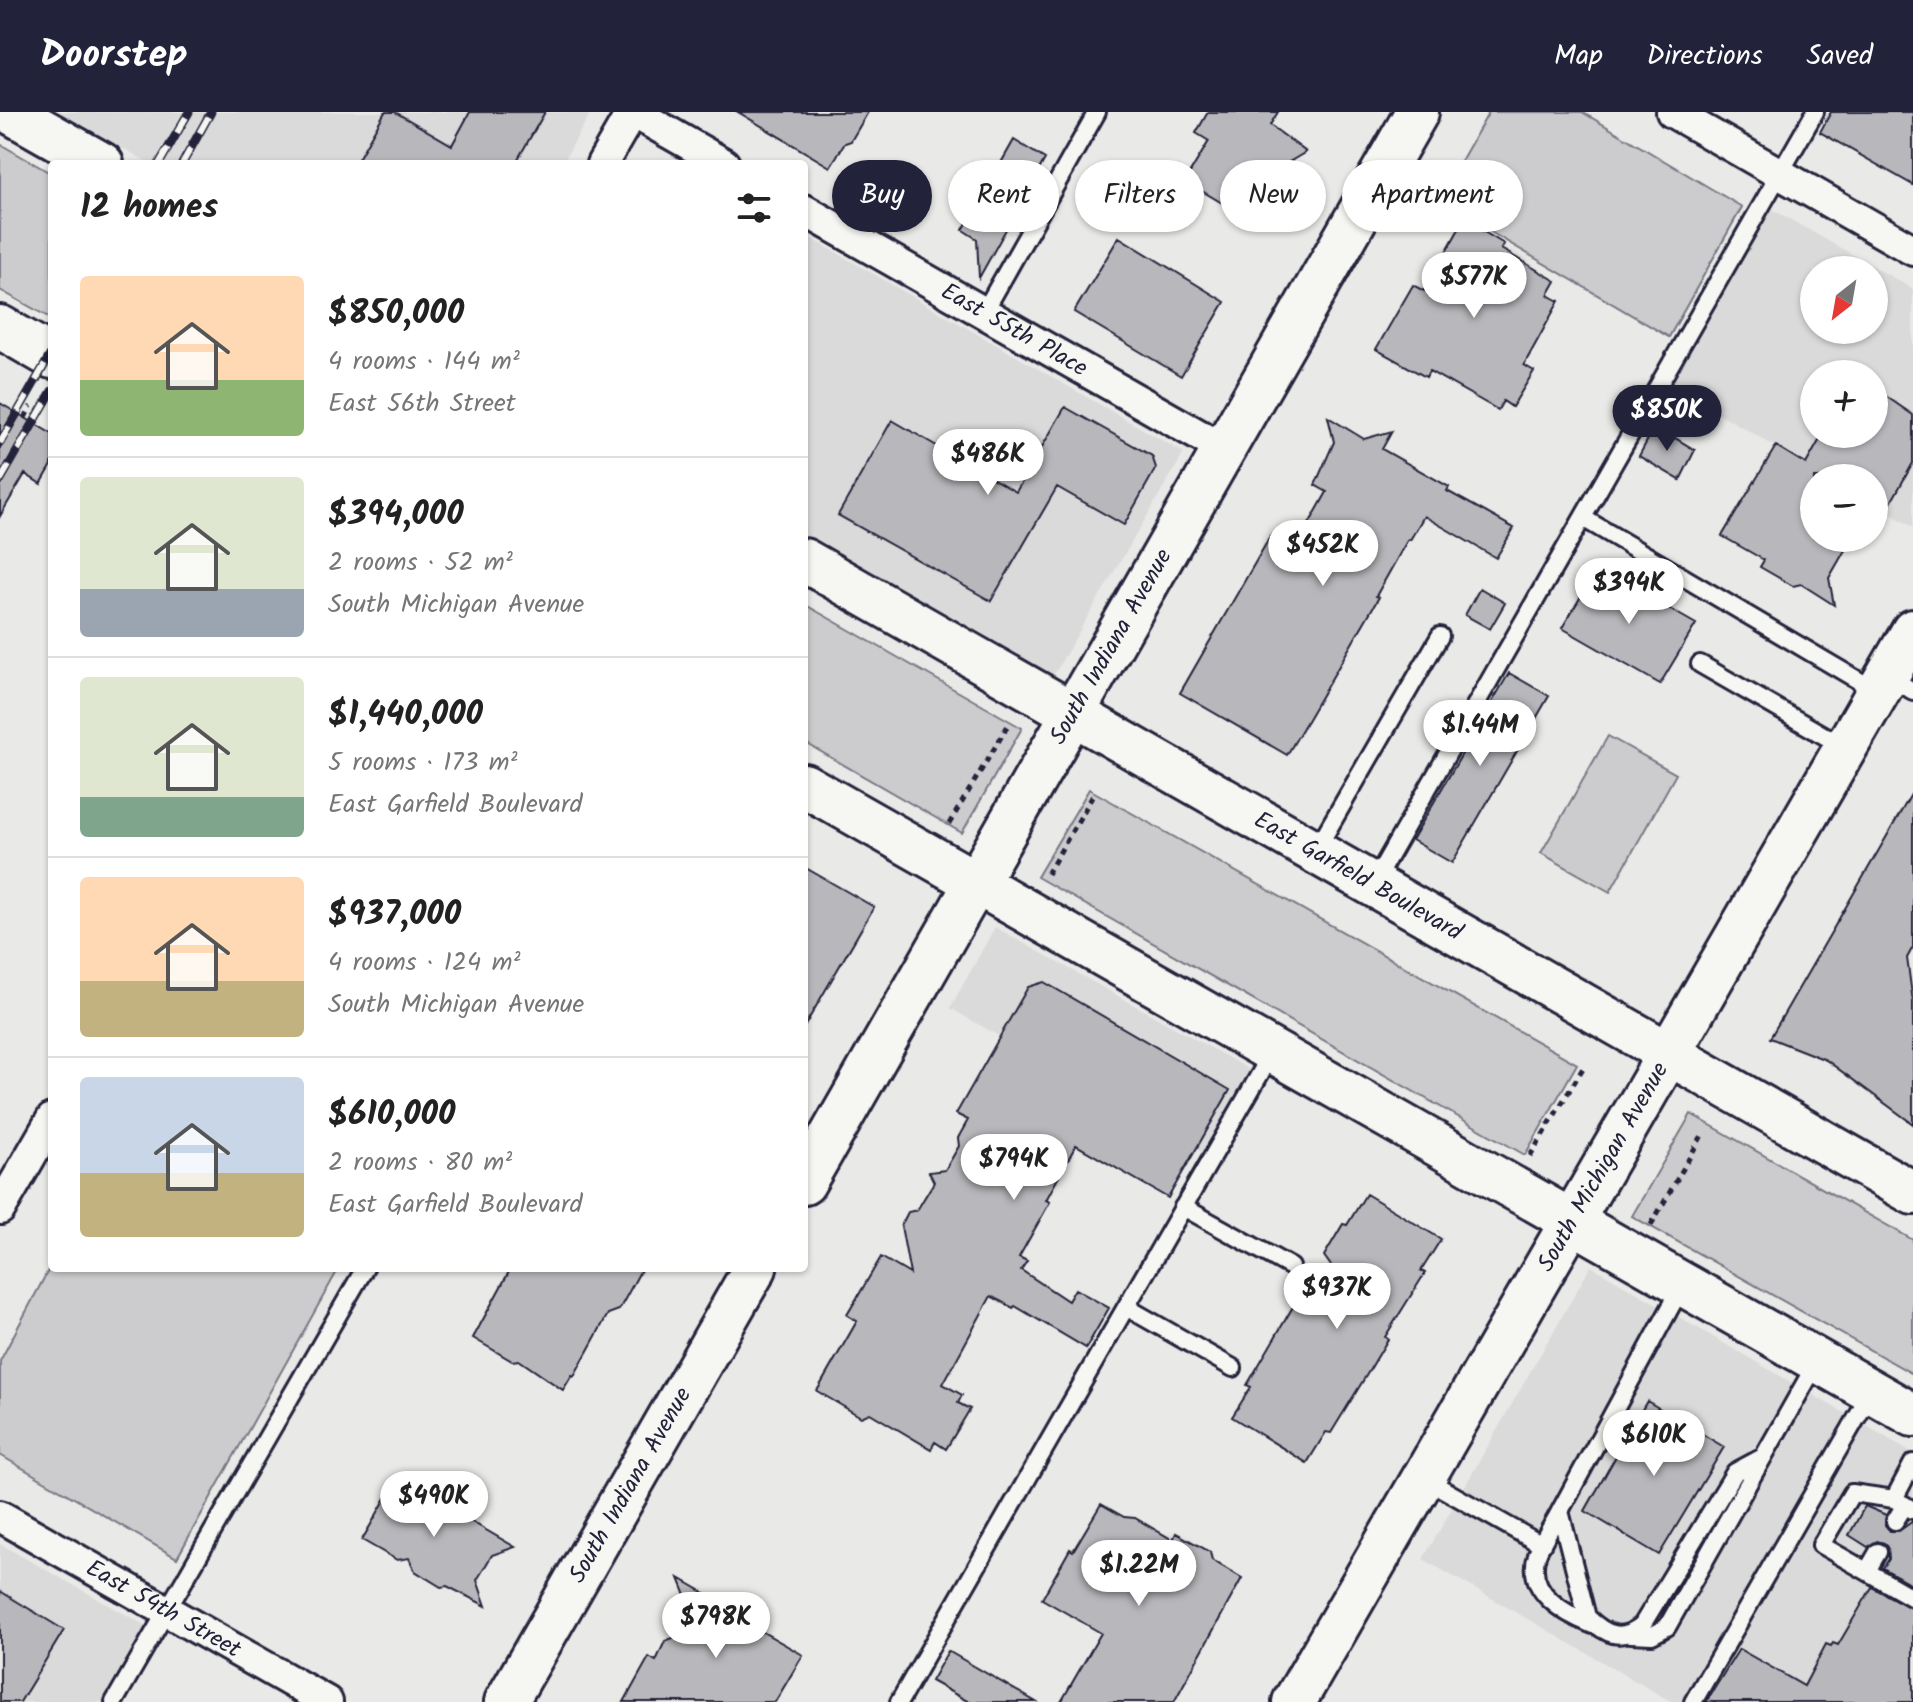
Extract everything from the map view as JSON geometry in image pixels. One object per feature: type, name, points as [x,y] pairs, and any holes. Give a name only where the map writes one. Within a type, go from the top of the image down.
[{"type":"street","points":[[10,112],[95,160]]},
{"type":"street","points":[[604,160],[633,112],[717,160]]},
{"type":"street","name":"South Indiana Avenue","points":[[808,1176],[1417,112]]},
{"type":"street","points":[[1672,112],[1913,250]]},
{"type":"street","name":"East 55th Place","points":[[808,212],[1223,449]]},
{"type":"street","points":[[0,327],[48,355]]},
{"type":"street","name":"East Garfield Boulevard","points":[[808,562],[1913,1193]]},
{"type":"street","name":"South Michigan Avenue","points":[[1294,1702],[1846,747],[1893,687],[1913,631]]},
{"type":"street","points":[[808,787],[1913,1415]]},
{"type":"street","points":[[0,1209],[48,1126]]},
{"type":"street","name":"South Indiana Avenue","points":[[506,1702],[753,1272]]},
{"type":"street","name":"East 54th Street","points":[[0,1516],[327,1702]]},
{"type":"lane","points":[[984,312],[1097,112]]},
{"type":"lane","points":[[1372,885],[1815,112]]},
{"type":"lane","points":[[1583,518],[1893,687]]},
{"type":"lane","points":[[1315,852],[1440,636]]},
{"type":"lane","points":[[1700,664],[1846,747]]},
{"type":"lane","points":[[899,1702],[1273,1052]]},
{"type":"lane","points":[[1183,1207],[1291,1267]]},
{"type":"lane","points":[[114,1702],[363,1272]]},
{"type":"lane","points":[[1683,1285],[1537,1555],[1535,1570],[1544,1594],[1561,1610],[1618,1636],[1652,1635],[1667,1627],[1818,1361]]},
{"type":"lane","points":[[1126,1307],[1233,1368]]},
{"type":"lane","points":[[1693,1702],[1872,1392]]},
{"type":"lane","points":[[1895,1521],[1904,1505],[1913,1463]]},
{"type":"lane","points":[[1423,1477],[1542,1545]]},
{"type":"lane","points":[[1904,1505],[1852,1493],[1821,1545],[1913,1598]]},
{"type":"lane","points":[[1560,1511],[1587,1617],[1598,1627]]},
{"type":"lane","points":[[1867,1571],[1878,1552]]},
{"type":"path","points":[[25,418],[31,406]]},
{"type":"path","points":[[949,825],[1010,722]]},
{"type":"path","points":[[1047,874],[1095,792]]},
{"type":"path","points":[[1530,1156],[1583,1068]]},
{"type":"path","points":[[1650,1228],[1704,1132]]},
{"type":"shaded area","points":[[60,112],[591,112],[564,160],[144,160]]},
{"type":"shaded area","points":[[1489,112],[1582,112],[1742,207],[1669,337],[1491,232],[1523,232],[1523,160],[1461,160]]},
{"type":"shaded area","points":[[0,144],[48,172],[48,317],[0,290]]},
{"type":"shaded area","points":[[1763,204],[1855,256],[1800,256],[1800,344],[1888,344],[1888,275],[1913,289],[1913,527],[1888,512],[1888,464],[1805,464],[1662,380]]},
{"type":"shaded area","points":[[808,236],[1184,453],[1053,676],[808,536]]},
{"type":"shaded area","points":[[808,606],[1022,728],[962,833],[808,744]]},
{"type":"shaded area","points":[[1608,736],[1676,774],[1610,892],[1541,853]]},
{"type":"shaded area","points":[[1089,789],[1577,1064],[1525,1155],[1037,877]]},
{"type":"shaded area","points":[[995,927],[1259,1075],[1212,1158],[950,1008]]},
{"type":"shaded area","points":[[1691,1114],[1913,1240],[1913,1374],[1632,1216]]},
{"type":"shaded area","points":[[1591,1266],[1913,1453],[1913,1702],[1672,1702],[1423,1559]]},
{"type":"shaded area","points":[[48,1271],[337,1272],[177,1558],[0,1455],[0,1361]]},
{"type":"shaded area","points":[[0,1544],[155,1631],[114,1702],[0,1702]]},
{"type":"building","points":[[385,112],[395,112],[452,145],[470,112],[545,112],[517,160],[357,160]]},
{"type":"building","points":[[738,112],[868,112],[851,141],[845,143],[830,167]]},
{"type":"building","points":[[1208,112],[1278,112],[1270,125],[1306,152],[1292,160],[1220,160],[1220,202],[1204,192],[1204,160],[1198,160],[1209,141],[1196,133]]},
{"type":"building","points":[[1831,112],[1913,112],[1913,185],[1820,132]]},
{"type":"building","points":[[1014,140],[1045,159],[1044,160],[1003,160]]},
{"type":"building","points":[[966,232],[1005,232],[979,278],[977,239]]},
{"type":"building","points":[[1457,232],[1484,232],[1504,244],[1501,249],[1556,281],[1548,295],[1559,301],[1524,365],[1534,371],[1512,407],[1503,401],[1498,410],[1429,371],[1426,377],[1376,349],[1413,285],[1424,291]]},
{"type":"building","points":[[1119,237],[1225,302],[1181,376],[1074,312]]},
{"type":"building","points":[[1888,398],[1913,415],[1913,463],[1888,508],[1888,464],[1806,464],[1815,448],[1888,448]]},
{"type":"building","points":[[0,403],[48,432],[48,472],[41,484],[25,474],[0,516]]},
{"type":"building","points":[[1065,407],[1152,456],[1156,468],[1124,525],[1057,487],[991,601],[838,515],[892,420],[1016,492]]},
{"type":"building","points":[[1328,417],[1364,439],[1392,431],[1382,449],[1449,487],[1447,491],[1514,528],[1496,558],[1424,516],[1408,539],[1376,596],[1379,597],[1287,755],[1180,693],[1271,535],[1295,549],[1327,492],[1315,485],[1334,442]]},
{"type":"building","points":[[1655,426],[1695,450],[1680,480],[1639,456]]},
{"type":"building","points":[[1776,446],[1806,464],[1800,464],[1800,552],[1844,552],[1829,578],[1834,605],[1801,584],[1793,586],[1760,567],[1764,560],[1722,536]]},
{"type":"building","points":[[1598,568],[1696,624],[1660,684],[1562,628]]},
{"type":"building","points":[[1480,588],[1505,603],[1490,629],[1465,615]]},
{"type":"building","points":[[1509,673],[1549,696],[1452,863],[1412,840]]},
{"type":"building","points":[[1913,791],[1913,947],[1907,958],[1913,1002],[1913,1124],[1826,1060],[1770,1038]]},
{"type":"building","points":[[808,869],[874,907],[808,1020]]},
{"type":"building","points":[[1044,982],[1230,1090],[1168,1198],[1076,1145],[1046,1200],[1050,1202],[1019,1257],[1027,1261],[1021,1270],[1068,1301],[1075,1289],[1109,1308],[1086,1348],[1015,1306],[1013,1308],[991,1296],[943,1384],[962,1395],[958,1403],[970,1409],[946,1449],[935,1442],[931,1449],[870,1413],[861,1417],[817,1391],[857,1321],[847,1315],[881,1257],[910,1274],[901,1226],[908,1212],[917,1210],[934,1182],[929,1172],[945,1170],[959,1146],[958,1138],[968,1120],[956,1114],[1028,987]]},
{"type":"building","points":[[1366,1194],[1441,1239],[1369,1371],[1331,1433],[1326,1432],[1307,1463],[1232,1417],[1251,1387],[1247,1385],[1304,1288],[1356,1301],[1324,1256]]},
{"type":"building","points":[[509,1272],[640,1272],[619,1310],[608,1314],[563,1390],[519,1360],[512,1361],[473,1338]]},
{"type":"building","points":[[1647,1401],[1724,1447],[1659,1555],[1585,1511]]},
{"type":"building","points":[[398,1477],[421,1490],[424,1488],[458,1509],[462,1516],[515,1547],[492,1555],[477,1580],[486,1606],[447,1586],[441,1587],[415,1571],[409,1558],[397,1560],[362,1540]]},
{"type":"building","points":[[1101,1504],[1124,1517],[1135,1518],[1173,1540],[1176,1533],[1210,1552],[1212,1560],[1242,1578],[1174,1702],[1061,1702],[1101,1633],[1042,1599],[1070,1549],[1073,1551]]},
{"type":"building","points":[[1865,1506],[1886,1515],[1885,1525],[1890,1531],[1899,1531],[1913,1521],[1913,1585],[1883,1568],[1889,1559],[1888,1547],[1884,1543],[1877,1541],[1868,1547],[1849,1535]]},
{"type":"building","points":[[679,1578],[743,1615],[740,1619],[803,1655],[775,1702],[624,1702],[649,1657],[656,1661],[665,1641],[673,1638],[691,1608]]},
{"type":"building","points":[[1872,1587],[1913,1609],[1913,1702],[1706,1702],[1739,1649],[1804,1686],[1826,1644],[1838,1645]]},
{"type":"building","points":[[0,1591],[64,1630],[20,1702],[0,1702]]},
{"type":"building","points":[[948,1651],[1036,1702],[969,1702],[931,1681]]},
{"type":"railway","points":[[161,160],[189,112]]},
{"type":"railway","points":[[184,160],[211,112]]},
{"type":"railway","points":[[0,443],[48,359]]},
{"type":"railway","points":[[0,481],[48,398]]}]
